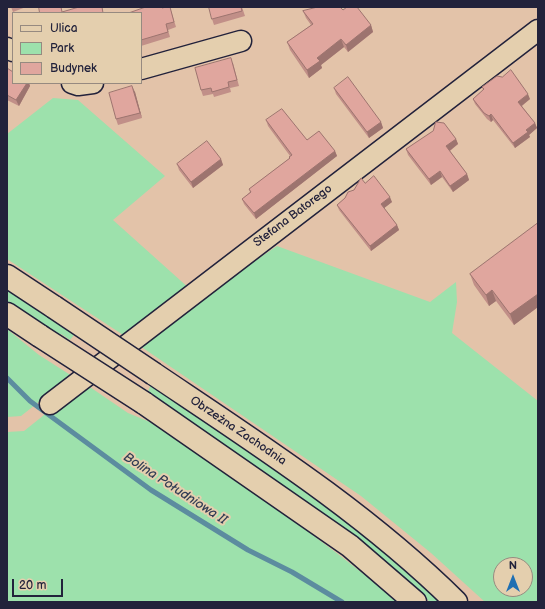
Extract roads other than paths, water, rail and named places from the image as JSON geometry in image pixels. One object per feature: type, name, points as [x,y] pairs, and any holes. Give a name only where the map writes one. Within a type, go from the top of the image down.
[{"type":"street","name":"Stefana Batorego","points":[[50,404],[538,30]]},
{"type":"street","points":[[142,70],[241,41]]},
{"type":"street","points":[[75,84],[86,84]]},
{"type":"street","name":"Obrzeżna Zachodnia","points":[[7,276],[291,467],[340,503],[438,585],[456,602]]},
{"type":"street","points":[[7,314],[144,403],[350,546],[415,602]]},
{"type":"waterway","name":"Bolina Południowa II","points":[[7,378],[30,401],[151,490],[248,550],[292,572],[342,602]]}]
